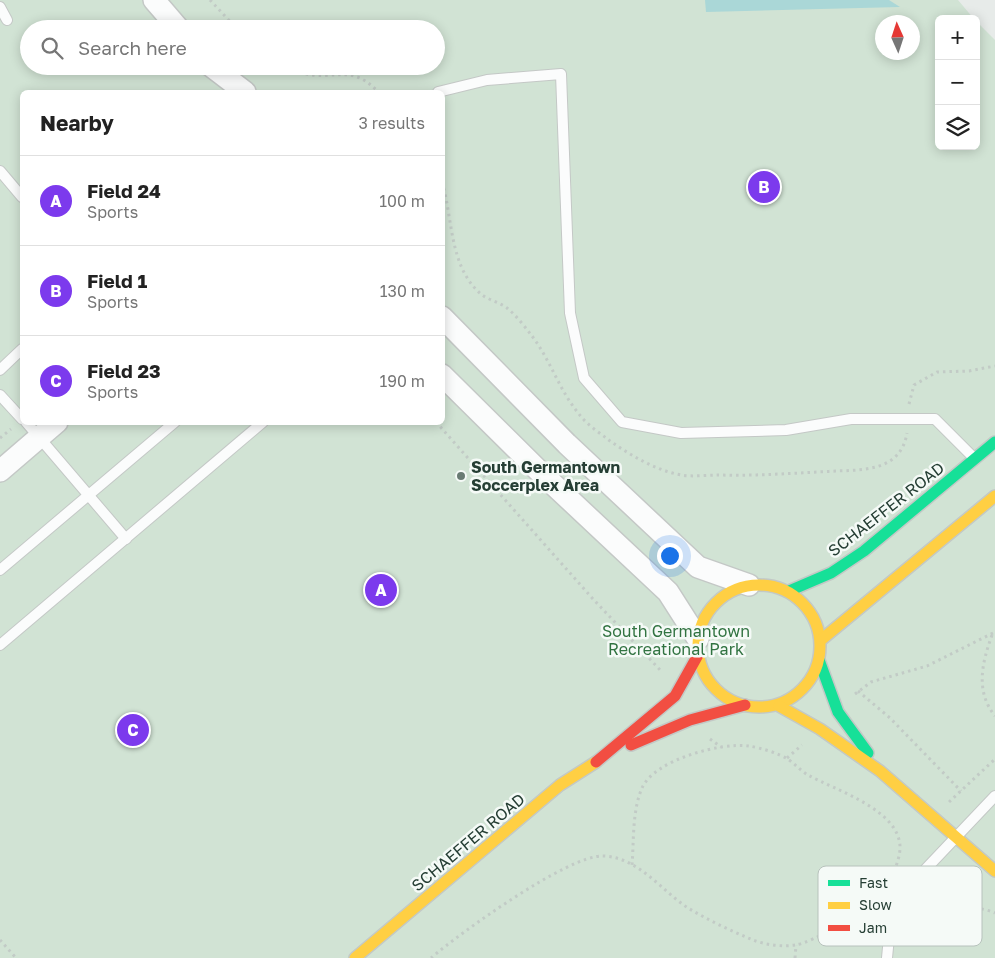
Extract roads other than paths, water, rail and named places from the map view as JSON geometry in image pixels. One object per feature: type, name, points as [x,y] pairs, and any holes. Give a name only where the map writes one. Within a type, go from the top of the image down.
[{"type":"street","points":[[154,0],[171,20]]},
{"type":"street","points":[[211,75],[218,90]]},
{"type":"street","points":[[223,75],[242,90]]},
{"type":"street","points":[[445,320],[567,444],[698,567],[748,585]]},
{"type":"street","points":[[445,378],[540,472],[668,592],[698,648],[704,673],[713,686],[728,699],[745,705],[779,706],[820,729],[880,771],[995,871]]},
{"type":"street","points":[[0,471],[32,430],[48,425]]},
{"type":"street","name":"SCHAEFFER ROAD","points":[[789,591],[831,573],[864,551],[995,442]]},
{"type":"street","points":[[821,640],[995,496]]},
{"type":"street","points":[[698,648],[702,621],[714,603],[730,591],[748,585],[772,585],[789,591],[802,601],[814,617],[821,640],[819,660],[811,678],[800,692],[779,706]]},
{"type":"street","name":"SCHAEFFER ROAD","points":[[355,958],[560,785],[606,756],[675,696],[698,648]]},
{"type":"street","points":[[819,660],[838,712],[880,771]]},
{"type":"street","name":"SCHAEFFER ROAD","points":[[606,756],[690,720],[745,705]]},
{"type":"lane","points":[[0,7],[8,20]]},
{"type":"lane","points":[[445,90],[487,80],[561,74],[570,313],[584,378],[622,422],[681,433],[786,430],[851,420],[934,419],[975,459]]},
{"type":"lane","points":[[0,171],[20,195]]},
{"type":"lane","points":[[0,370],[20,351]]},
{"type":"lane","points":[[0,395],[20,417]]},
{"type":"lane","points":[[0,570],[171,425]]},
{"type":"lane","points":[[0,645],[259,425]]},
{"type":"lane","points":[[32,430],[126,539]]},
{"type":"lane","points":[[928,866],[957,838],[995,796]]},
{"type":"water","points":[[705,0],[889,0],[900,7],[706,12]]},
{"type":"place","name":"Field 1","points":[[764,187]]},
{"type":"place","name":"South Germantown Soccerplex Area","points":[[461,476]]},
{"type":"place","name":"Field 24","points":[[381,590]]},
{"type":"place","name":"Field 23","points":[[133,730]]},
{"type":"park label","name":"South Germantown Recreational Park","points":[[676,640]]}]
